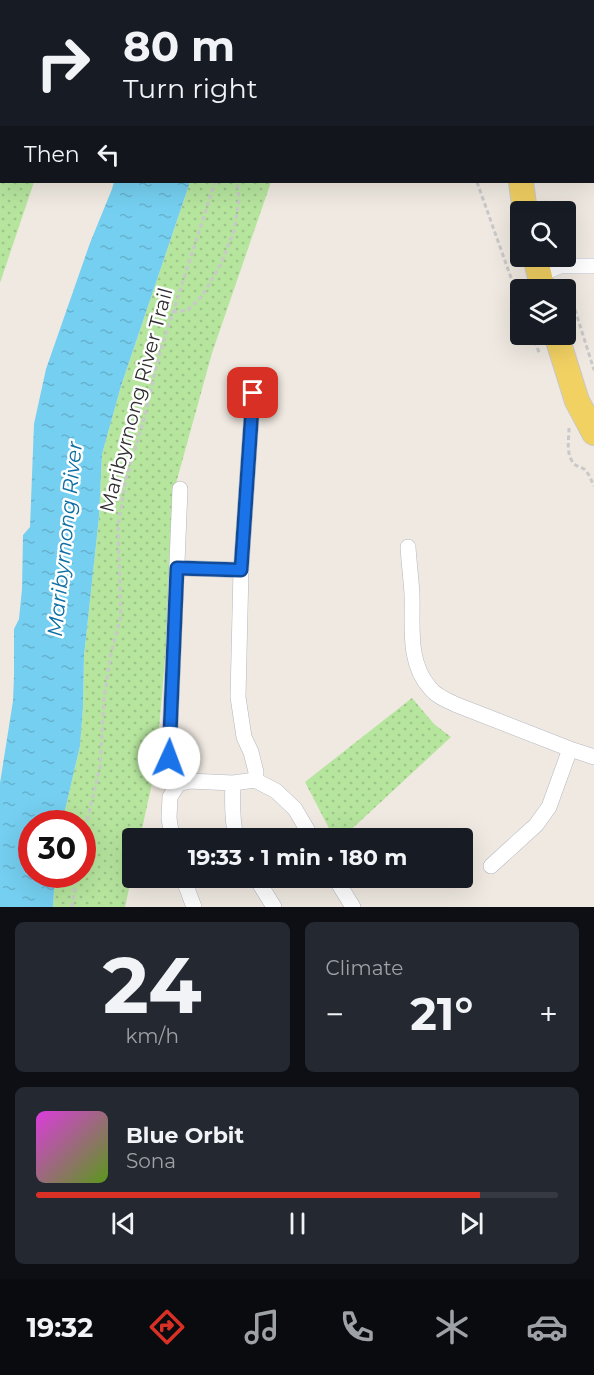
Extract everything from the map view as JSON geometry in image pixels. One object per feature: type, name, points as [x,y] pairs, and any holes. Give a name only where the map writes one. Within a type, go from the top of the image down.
[{"type":"main road","points":[[521,183],[524,201]]},
{"type":"main road","points":[[559,345],[577,401],[594,433]]},
{"type":"street","points":[[544,272],[573,265],[594,266]]},
{"type":"street","points":[[253,393],[241,570],[238,698],[244,737],[256,772],[255,780]]},
{"type":"street","points":[[178,784],[169,758],[180,489]]},
{"type":"street","points":[[408,547],[412,596],[412,644],[421,676],[430,690],[457,705],[594,757]]},
{"type":"street","points":[[177,568],[241,570]]},
{"type":"street","points":[[491,866],[536,825],[549,807],[570,749]]},
{"type":"street","points":[[170,828],[170,797],[178,784],[189,781],[233,783],[255,780],[276,791],[295,809],[306,828]]},
{"type":"street","points":[[233,783],[234,828]]},
{"type":"street","points":[[187,888],[194,907]]},
{"type":"street","points":[[262,888],[274,907]]},
{"type":"street","points":[[341,888],[352,907]]},
{"type":"path","name":"Maribyrnong River Trail","points":[[90,810],[100,768],[106,687],[111,654],[121,615],[118,527],[126,479],[144,419],[159,356],[215,183]]},
{"type":"path","points":[[173,312],[188,310],[202,296],[221,264],[234,231],[239,200],[237,183]]},
{"type":"path","points":[[477,183],[511,279]]},
{"type":"path","points":[[544,272],[568,286],[594,370]]},
{"type":"path","points":[[72,907],[75,888]]},
{"type":"green space","points":[[0,183],[34,183],[0,283]]},
{"type":"green space","points":[[190,183],[271,183],[212,353],[175,487],[172,576],[156,765],[142,828],[122,828],[122,888],[129,888],[125,907],[53,907],[54,888],[96,888],[96,810],[65,810],[80,746],[84,656],[99,517],[102,454],[121,386]]},
{"type":"green space","points":[[412,698],[434,724],[451,737],[353,828],[329,828],[305,782]]},
{"type":"water","name":"Maribyrnong River","points":[[114,183],[190,183],[121,386],[102,454],[99,517],[84,656],[80,746],[65,810],[18,810],[18,888],[54,888],[53,907],[0,907],[0,783],[13,701],[14,629],[19,619],[22,589],[23,535],[30,527],[34,424],[46,369]]},
{"type":"route","points":[[169,758],[177,568],[241,570],[253,393]]}]
